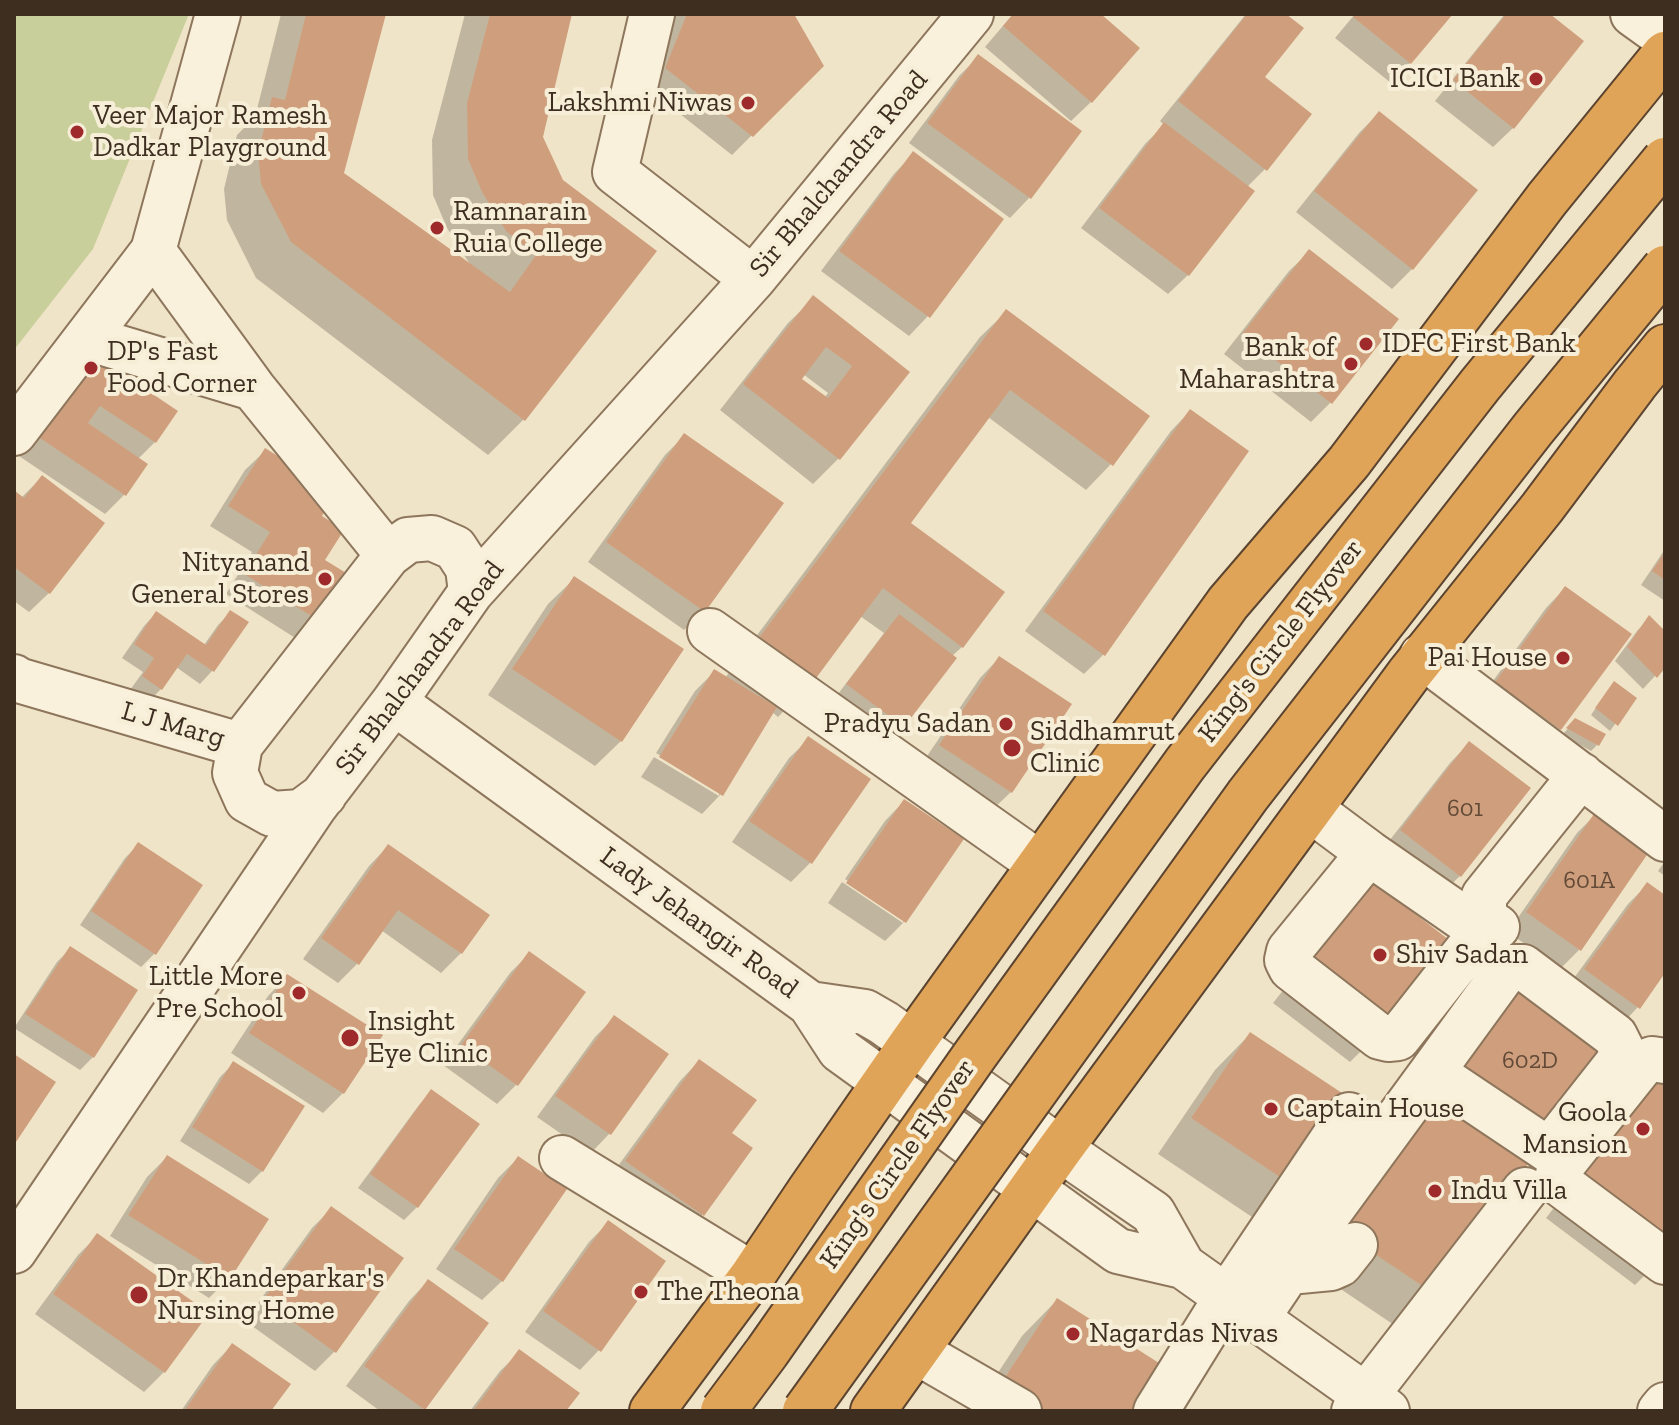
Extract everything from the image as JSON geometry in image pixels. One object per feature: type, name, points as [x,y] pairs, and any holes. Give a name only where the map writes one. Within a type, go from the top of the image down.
[{"type":"highway","points":[[652,1411],[753,1275],[912,1043],[1228,603],[1349,462],[1547,199],[1665,54]]},
{"type":"highway","name":"King's Circle Flyover","points":[[723,1411],[1185,764],[1480,385],[1665,160]]},
{"type":"highway","points":[[805,1411],[1248,795],[1533,429],[1665,268]]},
{"type":"highway","points":[[873,1411],[1060,1149],[1422,656],[1542,508],[1665,347]]},
{"type":"street","points":[[14,433],[153,251],[218,14]]},
{"type":"street","points":[[652,14],[615,172],[753,279]]},
{"type":"street","name":"Sir Bhalchandra Road","points":[[14,1251],[324,795],[471,592],[753,279],[971,14]]},
{"type":"street","points":[[1633,14],[1665,37]]},
{"type":"street","points":[[153,251],[253,388],[388,555]]},
{"type":"street","points":[[87,338],[253,388]]},
{"type":"street","points":[[240,745],[388,555],[408,540],[432,538],[455,548],[468,568],[471,592]]},
{"type":"street","points":[[710,631],[1040,864]]},
{"type":"street","points":[[1422,656],[1663,834]]},
{"type":"street","name":"L J Marg","points":[[15,679],[240,745],[235,773],[247,800],[272,814],[301,812],[324,795]]},
{"type":"street","name":"Lady Jehangir Road","points":[[394,702],[810,1004],[865,1012],[1153,1213],[1183,1266],[1369,1406]]},
{"type":"street","points":[[1497,927],[1484,918],[1484,896],[1581,775]]},
{"type":"street","points":[[1310,809],[1369,853]]},
{"type":"street","points":[[810,1004],[840,1050],[1118,1251],[1183,1266]]},
{"type":"street","points":[[1665,1061],[1652,1059],[1644,1062],[1558,1174],[1559,1183],[1665,1262]]},
{"type":"street","points":[[1242,1308],[1289,1272],[1432,1072]]},
{"type":"street","points":[[1156,1411],[1242,1308],[1349,1115]]},
{"type":"street","points":[[562,1158],[753,1275]]},
{"type":"street","points":[[1369,1406],[1525,1190]]},
{"type":"street","points":[[1289,1272],[1331,1268],[1340,1264],[1355,1245]]},
{"type":"street","points":[[917,1352],[1019,1411]]},
{"type":"street","points":[[1660,1411],[1665,1405]]},
{"type":"green space","name":"Veer Major Ramesh Dadkar Playground","points":[[14,14],[189,14],[93,249],[14,350]]},
{"type":"building","points":[[306,14],[386,14],[344,173],[510,292],[536,255],[506,231],[482,192],[468,159],[467,103],[490,14],[572,14],[543,137],[563,180],[657,251],[525,421],[291,242],[261,184],[258,153],[272,97],[285,100]]},
{"type":"building","name":"Lakshmi Niwas","points":[[687,14],[794,14],[824,66],[753,137],[665,68]]},
{"type":"building","points":[[1013,14],[1101,14],[1140,48],[1092,103],[1003,26]]},
{"type":"building","points":[[1247,14],[1286,14],[1304,28],[1265,77],[1312,114],[1267,171],[1178,101]]},
{"type":"building","points":[[1356,14],[1453,14],[1411,64],[1353,17]]},
{"type":"building","points":[[1506,14],[1550,14],[1584,41],[1514,129],[1453,80]]},
{"type":"building","points":[[978,54],[1082,131],[1031,199],[927,123]]},
{"type":"building","points":[[1379,111],[1478,190],[1413,270],[1314,191]]},
{"type":"building","points":[[1164,122],[1255,191],[1189,276],[1099,208]]},
{"type":"building","points":[[913,151],[1004,219],[930,318],[839,251]]},
{"type":"building","points":[[1309,249],[1399,319],[1332,404],[1242,334]]},
{"type":"building","points":[[813,295],[910,372],[840,460],[743,384]],"holes":[[[826,347],[852,366],[828,398],[802,379]]]},
{"type":"building","points":[[1006,309],[1150,416],[1113,466],[1010,390],[911,523],[1005,592],[963,648],[883,588],[805,693],[749,651]]},
{"type":"building","points":[[90,352],[178,411],[156,443],[100,406],[88,423],[148,464],[126,496],[34,434]]},
{"type":"building","points":[[1190,409],[1249,451],[1105,656],[1043,611]]},
{"type":"building","points":[[684,433],[784,503],[705,612],[606,542]]},
{"type":"building","points":[[265,448],[337,493],[322,516],[344,530],[325,560],[351,576],[321,622],[244,574],[270,532],[228,506]]},
{"type":"building","points":[[42,475],[105,523],[50,594],[14,567],[14,490],[24,498]]},
{"type":"building","points":[[1665,552],[1665,580],[1652,571]]},
{"type":"building","points":[[574,576],[684,649],[622,742],[512,669]]},
{"type":"building","name":"Pai House","points":[[1565,586],[1632,634],[1561,730],[1495,682]]},
{"type":"building","points":[[230,610],[249,622],[214,672],[187,654],[162,690],[142,676],[154,658],[134,644],[156,611],[206,645]]},
{"type":"building","points":[[899,614],[957,658],[904,727],[846,684]]},
{"type":"building","points":[[1649,615],[1665,631],[1665,668],[1657,678],[1627,647]]},
{"type":"building","name":"Pradyu Sadan","points":[[999,656],[1072,704],[1012,793],[939,745]]},
{"type":"building","points":[[714,669],[777,707],[723,796],[659,757]]},
{"type":"building","points":[[1614,681],[1637,698],[1618,726],[1595,708]]},
{"type":"building","points":[[1575,718],[1606,734],[1599,746],[1566,728]]},
{"type":"building","points":[[808,736],[871,779],[812,864],[749,821]]},
{"type":"building","points":[[1469,741],[1531,788],[1461,877],[1400,830]]},
{"type":"building","points":[[904,799],[964,839],[906,923],[846,883]]},
{"type":"building","points":[[1596,811],[1651,849],[1581,951],[1526,912]]},
{"type":"building","points":[[138,842],[203,885],[156,955],[91,911]]},
{"type":"building","points":[[388,844],[490,915],[462,954],[398,910],[359,965],[321,938]]},
{"type":"building","name":"Shiv Sadan","points":[[1374,882],[1453,943],[1387,1029],[1307,967]]},
{"type":"building","points":[[1647,882],[1665,895],[1665,973],[1640,1009],[1584,969]]},
{"type":"building","points":[[70,946],[138,990],[94,1058],[25,1014]]},
{"type":"building","points":[[529,951],[586,992],[518,1086],[461,1045]]},
{"type":"building","points":[[287,974],[383,1035],[344,1094],[249,1033]]},
{"type":"building","points":[[1515,980],[1613,1049],[1545,1143],[1447,1073]]},
{"type":"building","points":[[614,1015],[669,1054],[611,1135],[555,1096]]},
{"type":"building","name":"Captain House","points":[[1250,1032],[1351,1099],[1292,1185],[1191,1118]]},
{"type":"building","points":[[14,1054],[56,1082],[14,1145]]},
{"type":"building","points":[[699,1059],[757,1100],[732,1133],[753,1148],[704,1216],[625,1161]]},
{"type":"building","points":[[233,1061],[305,1106],[263,1172],[192,1127]]},
{"type":"building","name":"Goola Mansion","points":[[1663,1074],[1665,1076],[1665,1246],[1580,1181]]},
{"type":"building","name":"Indu Villa","points":[[1432,1086],[1535,1154],[1436,1295],[1336,1228]]},
{"type":"building","points":[[431,1089],[480,1124],[418,1208],[370,1174]]},
{"type":"building","points":[[167,1155],[269,1219],[230,1279],[128,1215]]},
{"type":"building","points":[[518,1156],[567,1189],[503,1282],[454,1249]]},
{"type":"building","points":[[331,1206],[404,1258],[336,1353],[263,1300]]},
{"type":"building","points":[[608,1220],[666,1261],[601,1352],[543,1311]]},
{"type":"building","points":[[97,1233],[209,1313],[165,1373],[53,1294]]},
{"type":"building","points":[[428,1279],[489,1323],[425,1410],[364,1366]]},
{"type":"building","name":"Nagardas Nivas","points":[[1057,1298],[1170,1370],[1143,1411],[1046,1411],[1002,1382]]},
{"type":"building","points":[[232,1343],[291,1384],[271,1411],[184,1411]]},
{"type":"building","points":[[519,1349],[580,1393],[566,1411],[473,1411]]},
{"type":"place","name":"ICICI Bank","points":[[1536,79]]},
{"type":"place","name":"Lakshmi Niwas","points":[[748,103]]},
{"type":"place","name":"Veer Major Ramesh Dadkar Playground","points":[[77,132]]},
{"type":"place","name":"Ramnarain Ruia College","points":[[437,228]]},
{"type":"place","name":"IDFC First Bank","points":[[1366,344]]},
{"type":"place","name":"Bank of Maharashtra","points":[[1351,364]]},
{"type":"place","name":"DP's Fast Food Corner","points":[[91,368]]},
{"type":"place","name":"Nityanand General Stores","points":[[325,579]]},
{"type":"place","name":"Pai House","points":[[1563,658]]},
{"type":"place","name":"Pradyu Sadan","points":[[1006,724]]},
{"type":"place","name":"Siddhamrut Clinic","points":[[1012,748]]},
{"type":"place","name":"Shiv Sadan","points":[[1380,955]]},
{"type":"place","name":"Little More Pre School","points":[[299,993]]},
{"type":"place","name":"Insight Eye Clinic","points":[[350,1038]]},
{"type":"place","name":"Captain House","points":[[1271,1109]]},
{"type":"place","name":"Goola Mansion","points":[[1643,1129]]},
{"type":"place","name":"Indu Villa","points":[[1435,1191]]},
{"type":"place","name":"The Theona","points":[[641,1292]]},
{"type":"place","name":"Dr Khandeparkar's Nursing Home","points":[[139,1295]]},
{"type":"place","name":"Nagardas Nivas","points":[[1073,1334]]}]
